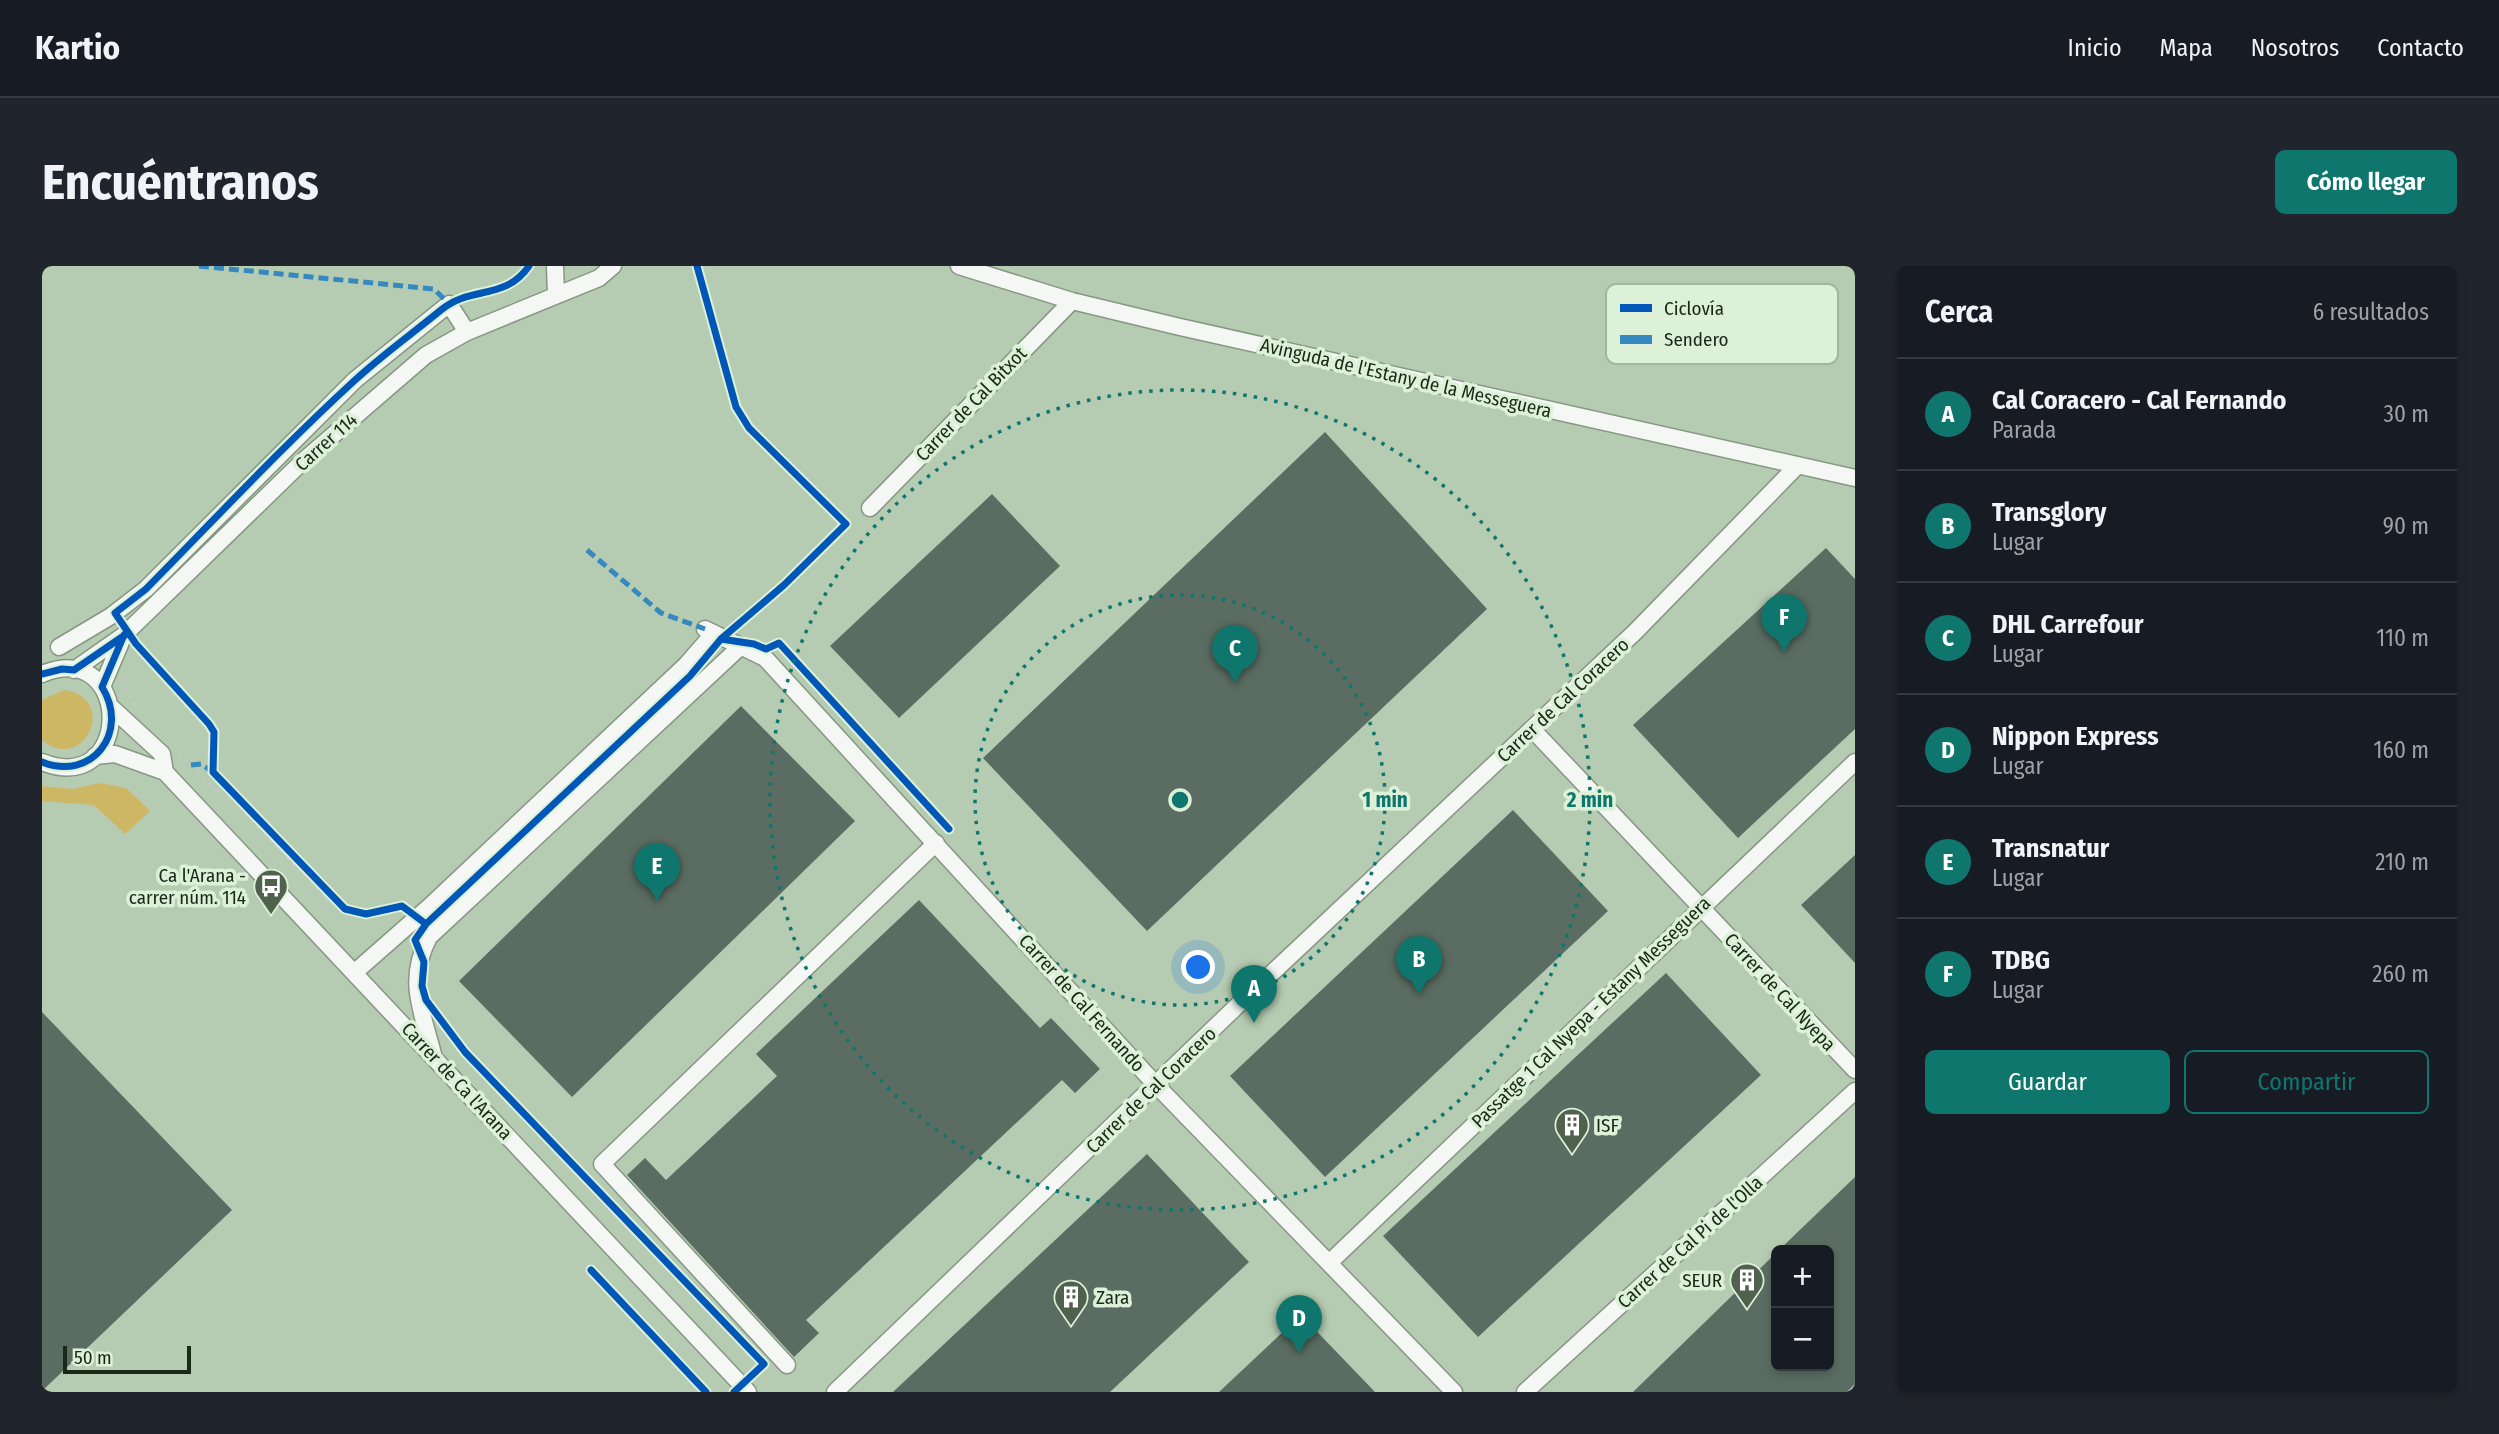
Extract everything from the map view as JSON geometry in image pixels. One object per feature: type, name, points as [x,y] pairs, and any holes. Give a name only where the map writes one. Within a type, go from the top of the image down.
[{"type":"street","points":[[555,266],[556,294]]},
{"type":"street","name":"Carrer 114","points":[[74,670],[124,635],[303,462],[396,378],[426,355],[467,332],[599,278],[613,266]]},
{"type":"street","name":"Avinguda de l'Estany de la Messeguera","points":[[959,266],[1072,301],[1855,478]]},
{"type":"street","name":"Carrer de Cal Bitxot","points":[[870,508],[1072,301]]},
{"type":"street","points":[[59,647],[111,616],[146,589],[355,380],[449,304],[467,332]]},
{"type":"street","name":"Carrer de Cal Coracero","points":[[835,1392],[1157,1086],[1239,1004],[1635,632],[1798,465]]},
{"type":"street","name":"Carrer de Cal Fernando","points":[[360,977],[429,907],[685,665],[709,631],[765,658],[1157,1086],[1454,1392]]},
{"type":"street","points":[[102,687],[124,635]]},
{"type":"street","points":[[433,1055],[416,989],[420,954],[429,937],[740,647]]},
{"type":"street","points":[[42,674],[62,669],[85,673],[102,687],[112,708],[112,729],[95,756],[65,767],[42,762]]},
{"type":"street","name":"Carrer de Ca l'Arana","points":[[112,708],[162,754],[164,772]]},
{"type":"street","name":"Carrer de Cal Nyepa","points":[[1532,730],[1855,1070]]},
{"type":"street","name":"Carrer de Ca l'Arana","points":[[95,756],[115,754],[164,772],[360,977],[748,1392]]},
{"type":"street","name":"Passatge 1 Cal Nyepa - Estany Messeguera","points":[[1329,1263],[1855,762]]},
{"type":"street","points":[[787,1365],[602,1164],[936,843]]},
{"type":"street","name":"Carrer de Cal Pi de l'Olla","points":[[1525,1392],[1855,1091]]},
{"type":"path","points":[[123,671],[126,691],[138,709]]},
{"type":"path","points":[[176,750],[225,800],[231,798],[329,897],[338,902]]},
{"type":"path","points":[[231,791],[329,897]]},
{"type":"path","points":[[319,907],[329,897]]},
{"type":"shaded area","points":[[64,690],[81,696],[90,706],[93,719],[90,731],[82,742],[71,748],[57,748],[42,740],[42,700]]},
{"type":"shaded area","points":[[100,783],[126,788],[150,811],[125,834],[94,805],[42,801],[42,786],[72,789]]},
{"type":"building","points":[[1325,432],[1487,609],[1147,931],[983,758]]},
{"type":"building","points":[[992,494],[1060,566],[899,718],[830,646]]},
{"type":"building","points":[[1826,548],[1855,579],[1855,729],[1738,838],[1633,725]]},
{"type":"building","points":[[741,706],[855,821],[572,1097],[459,981]]},
{"type":"building","points":[[1513,810],[1608,911],[1325,1177],[1230,1076]]},
{"type":"building","points":[[1855,855],[1855,963],[1801,905]]},
{"type":"building","points":[[919,900],[1040,1028],[1051,1018],[1100,1069],[1075,1093],[1062,1080],[806,1320],[819,1333],[794,1357],[627,1175],[645,1158],[666,1180],[777,1076],[756,1054]]},
{"type":"building","name":"ISF","points":[[1666,973],[1761,1075],[1478,1337],[1383,1236]]},
{"type":"building","points":[[42,1012],[232,1210],[42,1391]]},
{"type":"building","name":"Zara","points":[[1147,1154],[1249,1262],[1110,1392],[893,1392]]},
{"type":"building","name":"SEUR","points":[[1855,1177],[1855,1384],[1847,1392],[1633,1392],[1771,1258],[1771,1371],[1834,1371],[1834,1245],[1784,1245]]},
{"type":"building","points":[[1301,1315],[1375,1392],[1219,1392]]},
{"type":"marked path","points":[[199,266],[434,289],[449,304],[454,301]]},
{"type":"marked path","points":[[587,550],[661,613],[705,629]]},
{"type":"marked path","points":[[191,765],[201,764],[213,772]]},
{"type":"cycle path","points":[[426,924],[402,906],[366,914],[345,909],[213,772],[214,732],[136,644],[115,613],[146,589],[301,432],[375,362],[452,302],[499,289],[520,277],[529,266]]},
{"type":"cycle path","points":[[697,266],[736,407],[749,428],[846,524],[784,585],[721,639],[690,676],[426,924],[415,940],[424,962],[422,986],[426,1000],[465,1052],[764,1364],[734,1392]]},
{"type":"cycle path","points":[[42,762],[60,766],[76,765],[90,759],[101,749],[109,736],[111,721],[110,704],[102,687],[124,635]]},
{"type":"cycle path","points":[[42,674],[62,669],[74,670],[125,635]]},
{"type":"cycle path","points":[[721,639],[754,644],[766,649],[779,643],[949,829]]},
{"type":"cycle path","points":[[591,1270],[706,1392]]},
{"type":"place","name":"TDBG","points":[[1784,652]]},
{"type":"place","name":"DHL Carrefour","points":[[1235,683]]},
{"type":"place","name":"Transnatur","points":[[657,901]]},
{"type":"place","name":"Ca l'Arana - carrer núm. 114","points":[[271,916]]},
{"type":"place","name":"Transglory","points":[[1419,994]]},
{"type":"place","name":"Cal Coracero - Cal Fernando","points":[[1254,1023]]},
{"type":"place","name":"ISF","points":[[1572,1155]]},
{"type":"place","name":"SEUR","points":[[1747,1310]]},
{"type":"place","name":"Zara","points":[[1071,1327]]},
{"type":"place","name":"Nippon Express","points":[[1299,1353]]}]
